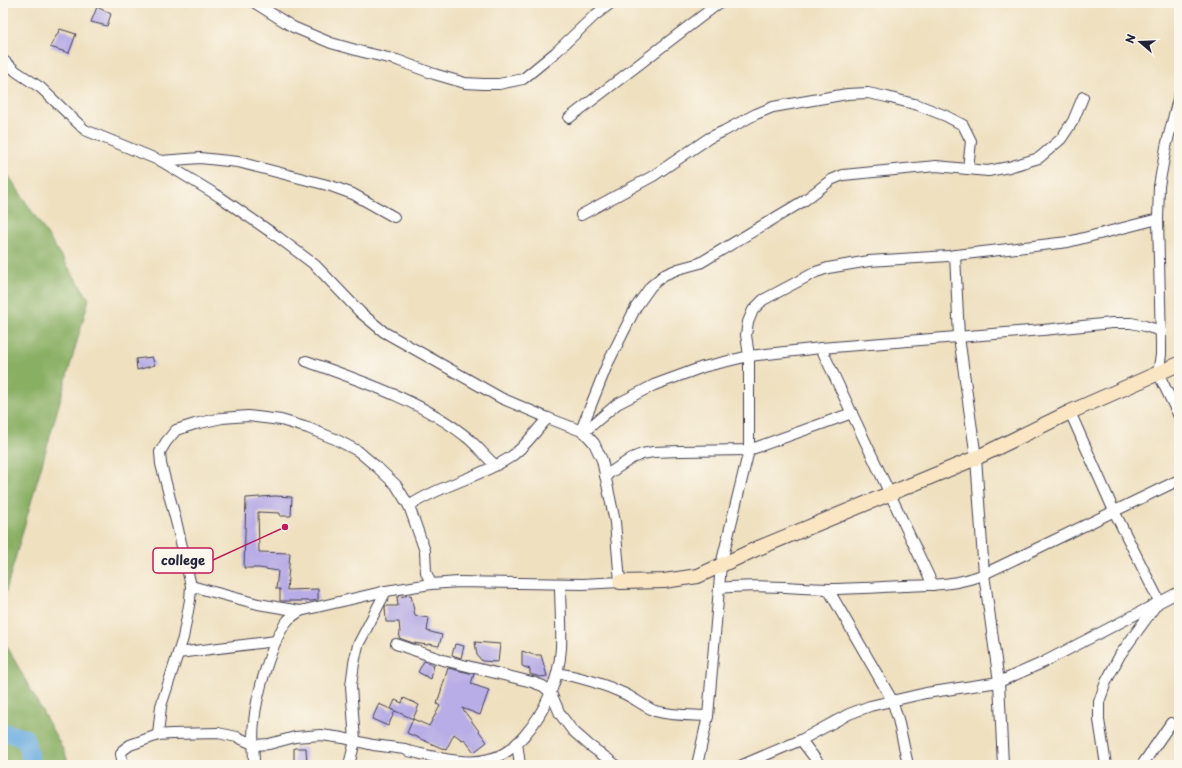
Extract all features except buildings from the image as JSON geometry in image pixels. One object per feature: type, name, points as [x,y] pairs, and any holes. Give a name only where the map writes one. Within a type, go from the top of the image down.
[{"type":"street","points":[[254,3],[293,27],[331,43],[397,60],[434,74],[465,83],[483,84],[498,84],[523,78],[556,52],[594,16],[611,3]]},
{"type":"street","points":[[569,118],[719,3]]},
{"type":"street","points":[[3,60],[17,72],[41,88],[85,130],[161,161],[220,197],[278,237],[315,265],[361,313],[384,332],[501,398],[582,431],[594,443],[602,460],[616,522],[620,582]]},
{"type":"street","points":[[581,215],[653,176],[709,138],[756,114],[773,107],[847,94],[868,93],[887,97],[925,108],[946,116],[963,125],[971,141],[968,170]]},
{"type":"street","points":[[1179,95],[1160,178],[1158,218],[1161,331],[1161,355],[1158,373],[1179,416]]},
{"type":"street","points":[[582,431],[607,365],[636,307],[651,286],[664,275],[678,269],[700,263],[806,200],[831,180],[843,175],[936,166],[988,171],[1009,167],[1039,158],[1061,139],[1073,121],[1084,97]]},
{"type":"street","points":[[161,161],[200,158],[238,162],[331,186],[353,194],[394,217]]},
{"type":"street","points":[[697,765],[708,716],[721,565],[748,450],[749,356],[746,335],[748,322],[753,310],[763,300],[816,272],[828,268],[869,260],[955,255],[1068,242],[1158,218]]},
{"type":"street","points":[[955,255],[958,337],[976,458],[984,574],[999,682],[1004,765]]},
{"type":"street","points":[[582,431],[617,404],[654,385],[703,367],[749,356],[821,348],[1112,323],[1131,323],[1161,331]]},
{"type":"street","points":[[821,348],[891,493],[933,585]]},
{"type":"street","points":[[306,361],[379,388],[434,415],[452,426],[470,440],[495,465]]},
{"type":"street","points":[[254,765],[254,722],[259,693],[276,641],[282,629],[288,619],[300,611],[386,591],[431,584],[459,582],[560,584],[664,581],[698,576],[976,458],[1070,412],[1179,364]]},
{"type":"street","points":[[1070,412],[1114,511],[1159,601]]},
{"type":"street","points":[[605,476],[632,458],[653,452],[748,450],[852,413]]},
{"type":"street","points":[[158,735],[160,706],[183,638],[191,586],[161,464],[160,452],[176,430],[222,418],[248,416],[281,420],[294,424],[335,439],[358,451],[396,485],[409,506],[425,552],[426,572],[431,584]]},
{"type":"street","points":[[409,506],[422,497],[476,476],[510,458],[548,418]]},
{"type":"street","points":[[718,588],[751,586],[828,588],[933,585],[967,580],[984,574],[1179,480]]},
{"type":"street","points":[[123,765],[121,754],[123,750],[130,745],[158,735],[218,733],[237,737],[254,745],[269,744],[295,737],[321,735],[373,745],[405,749],[408,751],[465,763],[488,760],[504,754],[531,728],[551,693],[557,673],[561,648],[560,584]]},
{"type":"street","points":[[191,586],[258,604],[300,611]]},
{"type":"street","points":[[828,588],[892,700],[908,765]]},
{"type":"street","points":[[349,765],[355,741],[352,686],[354,663],[358,645],[386,591]]},
{"type":"street","points":[[742,765],[801,740],[849,714],[870,706],[926,693],[999,682],[1083,642],[1159,601],[1179,592]]},
{"type":"street","points":[[1106,765],[1099,720],[1099,702],[1106,682],[1120,655],[1159,601]]},
{"type":"street","points":[[178,654],[276,641]]},
{"type":"street","points":[[396,644],[443,660],[543,686],[551,693],[560,714],[572,730],[616,765]]},
{"type":"street","points":[[557,673],[581,678],[608,687],[654,710],[667,713],[708,716]]},
{"type":"street","points":[[1142,765],[1171,723]]},
{"type":"street","points":[[801,740],[820,765]]},
{"type":"street","points":[[517,743],[520,765]]},
{"type":"green space","points":[[3,167],[89,299],[3,601]]},
{"type":"green space","points":[[3,639],[65,753],[69,765],[3,765]]},
{"type":"waterway","points":[[3,732],[25,738],[32,765]]},
{"type":"place","name":"college","points":[[285,527]]}]
